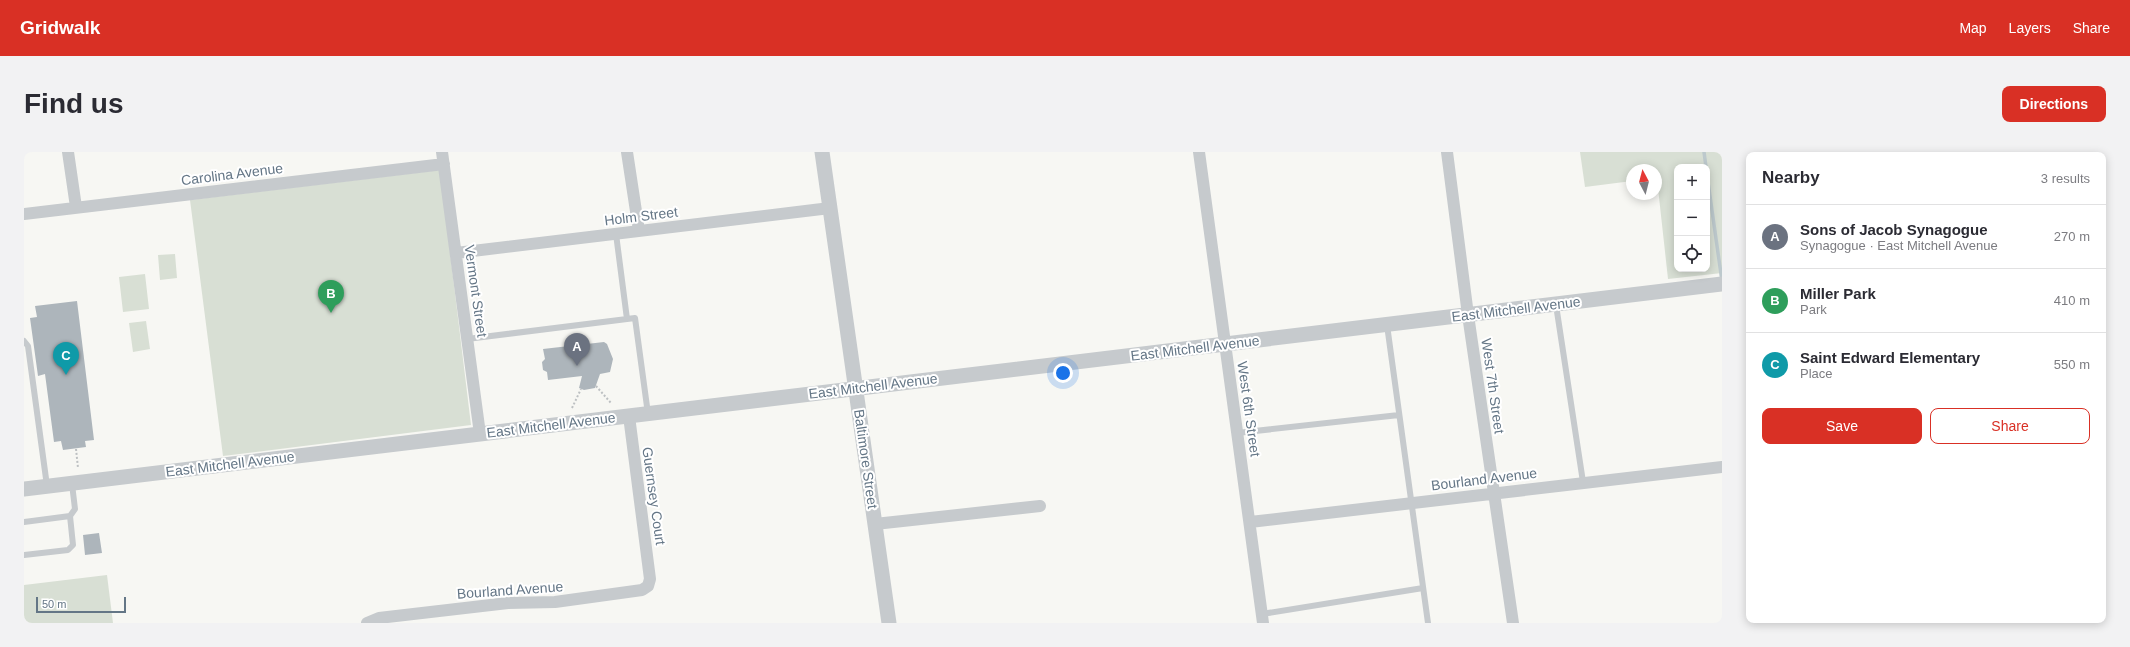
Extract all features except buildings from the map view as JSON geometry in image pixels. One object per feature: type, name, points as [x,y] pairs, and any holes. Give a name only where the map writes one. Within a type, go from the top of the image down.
[{"type":"street","points":[[68,152],[76,208]]},
{"type":"street","points":[[628,152],[639,231]]},
{"type":"street","name":"Baltimore Street","points":[[822,152],[889,623]]},
{"type":"street","name":"West 6th Street","points":[[1199,152],[1262,618]]},
{"type":"street","name":"West 7th Street","points":[[1447,152],[1468,315],[1513,623]]},
{"type":"street","name":"Carolina Avenue","points":[[24,214],[443,158]]},
{"type":"street","name":"Vermont Street","points":[[443,158],[480,434]]},
{"type":"street","name":"Holm Street","points":[[456,253],[830,208]]},
{"type":"street","name":"East Mitchell Avenue","points":[[24,489],[1715,285]]},
{"type":"street","name":"Guernsey Court","points":[[629,416],[650,579]]},
{"type":"street","name":"Bourland Avenue","points":[[1250,522],[1493,492],[1722,467]]},
{"type":"street","points":[[875,524],[1040,506]]},
{"type":"street","name":"Bourland Avenue","points":[[366,623],[379,618],[508,603],[555,602],[642,590],[648,586],[650,579]]},
{"type":"lane","points":[[616,234],[627,319]]},
{"type":"lane","points":[[1556,305],[1583,482]]},
{"type":"lane","points":[[467,339],[634,318],[648,414]]},
{"type":"lane","points":[[1387,325],[1428,623]]},
{"type":"lane","points":[[24,341],[28,346],[47,486]]},
{"type":"lane","points":[[1238,433],[1399,415]]},
{"type":"lane","points":[[24,555],[68,550],[73,545],[70,516],[75,509],[72,483]]},
{"type":"lane","points":[[24,522],[70,516]]},
{"type":"lane","points":[[1262,618],[1423,588]]},
{"type":"path","points":[[596,386],[611,403]]},
{"type":"path","points":[[572,408],[581,388]]},
{"type":"path","points":[[76,449],[78,468]]},
{"type":"shaded area","points":[[1580,152],[1722,152],[1722,273],[1668,279],[1659,200],[1662,200],[1662,164],[1626,164],[1626,182],[1585,187]]},
{"type":"shaded area","points":[[440,170],[471,425],[223,456],[190,200]]},
{"type":"shaded area","points":[[175,254],[177,278],[160,280],[158,255]]},
{"type":"shaded area","points":[[145,274],[149,309],[123,312],[119,277]]},
{"type":"shaded area","points":[[146,321],[150,349],[133,352],[129,323]]},
{"type":"shaded area","points":[[107,575],[113,623],[24,623],[24,585]]},
{"type":"waterway","points":[[1704,152],[1706,164]]},
{"type":"waterway","points":[[1710,196],[1722,281]]},
{"type":"place","name":"Miller Park","points":[[331,313]]},
{"type":"place","name":"Sons of Jacob Synagogue","points":[[577,366]]},
{"type":"place","name":"Saint Edward Elementary","points":[[66,375]]}]
